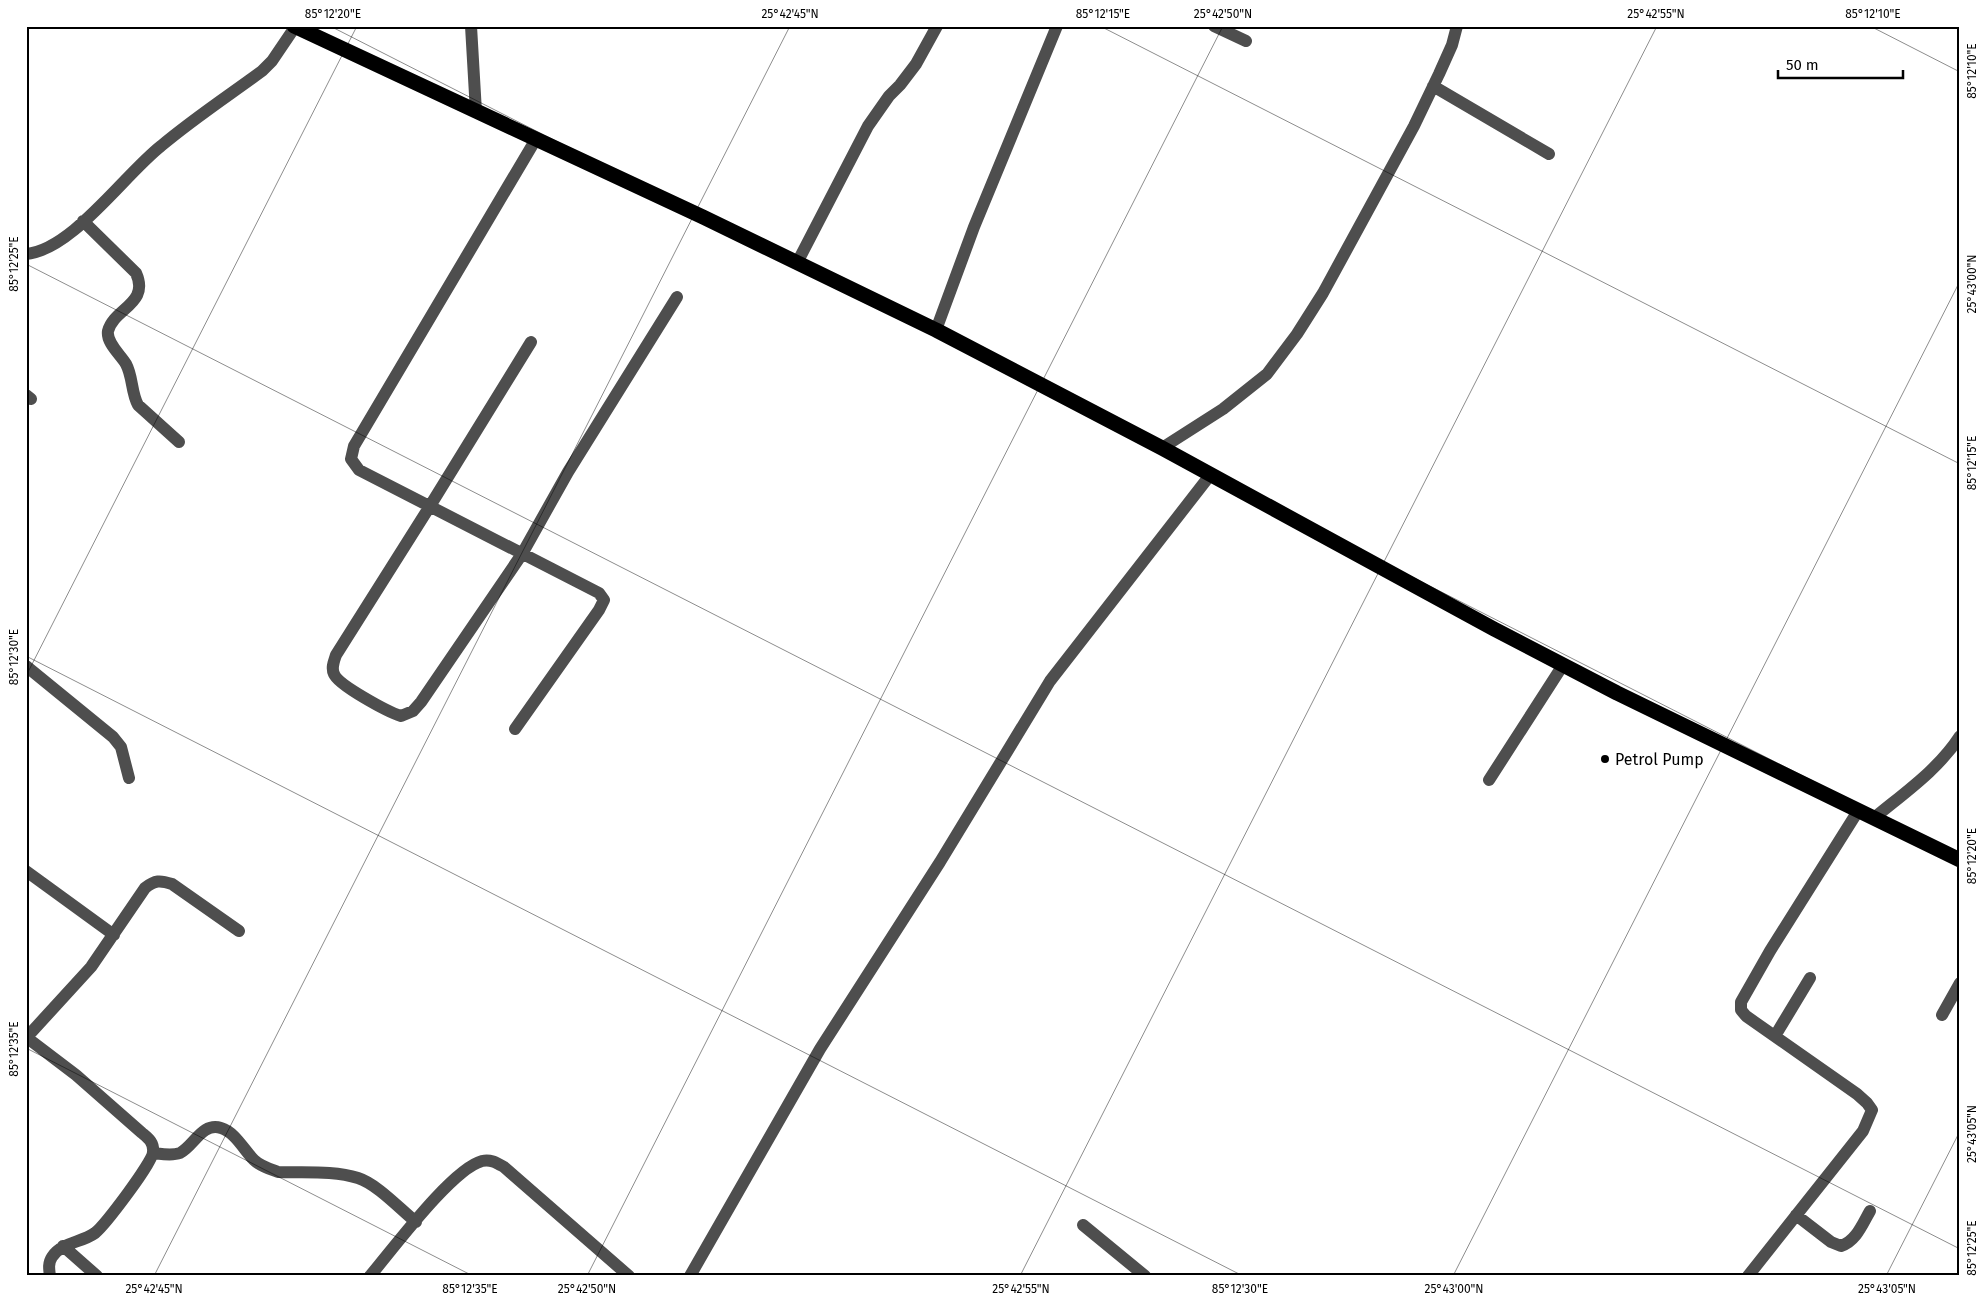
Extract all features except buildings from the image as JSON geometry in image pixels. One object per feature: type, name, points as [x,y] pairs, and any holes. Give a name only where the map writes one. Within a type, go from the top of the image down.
[{"type":"highway","points":[[294,26],[703,216],[936,330],[1211,474],[1468,615],[1642,706],[1960,860]]},
{"type":"street","points":[[27,255],[57,244],[83,222],[159,147],[262,71],[272,61],[294,26]]},
{"type":"street","points":[[471,26],[476,112]]},
{"type":"street","points":[[797,263],[868,126],[889,96],[916,64],[937,26]]},
{"type":"street","points":[[936,330],[974,227],[1056,26]]},
{"type":"street","points":[[1214,26],[1246,41]]},
{"type":"street","points":[[1162,448],[1223,409],[1267,374],[1292,341],[1323,293],[1357,233],[1433,86],[1458,26]]},
{"type":"street","points":[[1433,86],[1549,154]]},
{"type":"street","points":[[515,729],[599,610],[604,600],[599,593],[359,470],[351,459],[354,446],[536,139]]},
{"type":"street","points":[[83,222],[136,274],[140,283],[133,302],[108,330],[108,336],[111,344],[127,366],[132,378],[134,398],[138,405],[179,442]]},
{"type":"street","points":[[531,342],[336,655],[332,669],[334,677],[342,684],[390,712],[401,716],[413,711],[421,702],[522,554],[568,472],[677,297]]},
{"type":"street","points":[[690,1276],[820,1049],[940,862],[1050,680],[1211,474]]},
{"type":"street","points":[[1490,780],[1563,665]]},
{"type":"street","points":[[26,666],[113,737],[121,747],[128,778]]},
{"type":"street","points":[[1874,818],[1935,768],[1960,736]]},
{"type":"street","points":[[1748,1276],[1863,1131],[1872,1110],[1857,1094],[1746,1016],[1741,1010],[1741,1002],[1770,951],[1858,811]]},
{"type":"street","points":[[26,872],[114,935]]},
{"type":"street","points":[[50,1276],[48,1267],[52,1257],[63,1246],[95,1233],[106,1222],[154,1153],[152,1142],[76,1075],[27,1037],[80,980],[114,935],[145,888],[153,882],[161,881],[172,884],[240,931]]},
{"type":"street","points":[[1775,1036],[1810,978]]},
{"type":"street","points":[[1942,1015],[1960,983]]},
{"type":"street","points":[[154,1153],[169,1155],[179,1153],[188,1147],[200,1133],[213,1128],[220,1128],[230,1134],[255,1162],[268,1169],[278,1172],[342,1175],[359,1178],[372,1185],[416,1222]]},
{"type":"street","points":[[370,1276],[446,1186],[467,1168],[483,1160],[494,1161],[504,1167],[630,1276]]},
{"type":"street","points":[[1796,1215],[1831,1242],[1840,1246],[1848,1244],[1856,1236],[1870,1211]]},
{"type":"street","points":[[1083,1225],[1144,1276]]},
{"type":"street","points":[[63,1246],[97,1276]]},
{"type":"place","name":"Petrol Pump","points":[[1605,759]]}]
